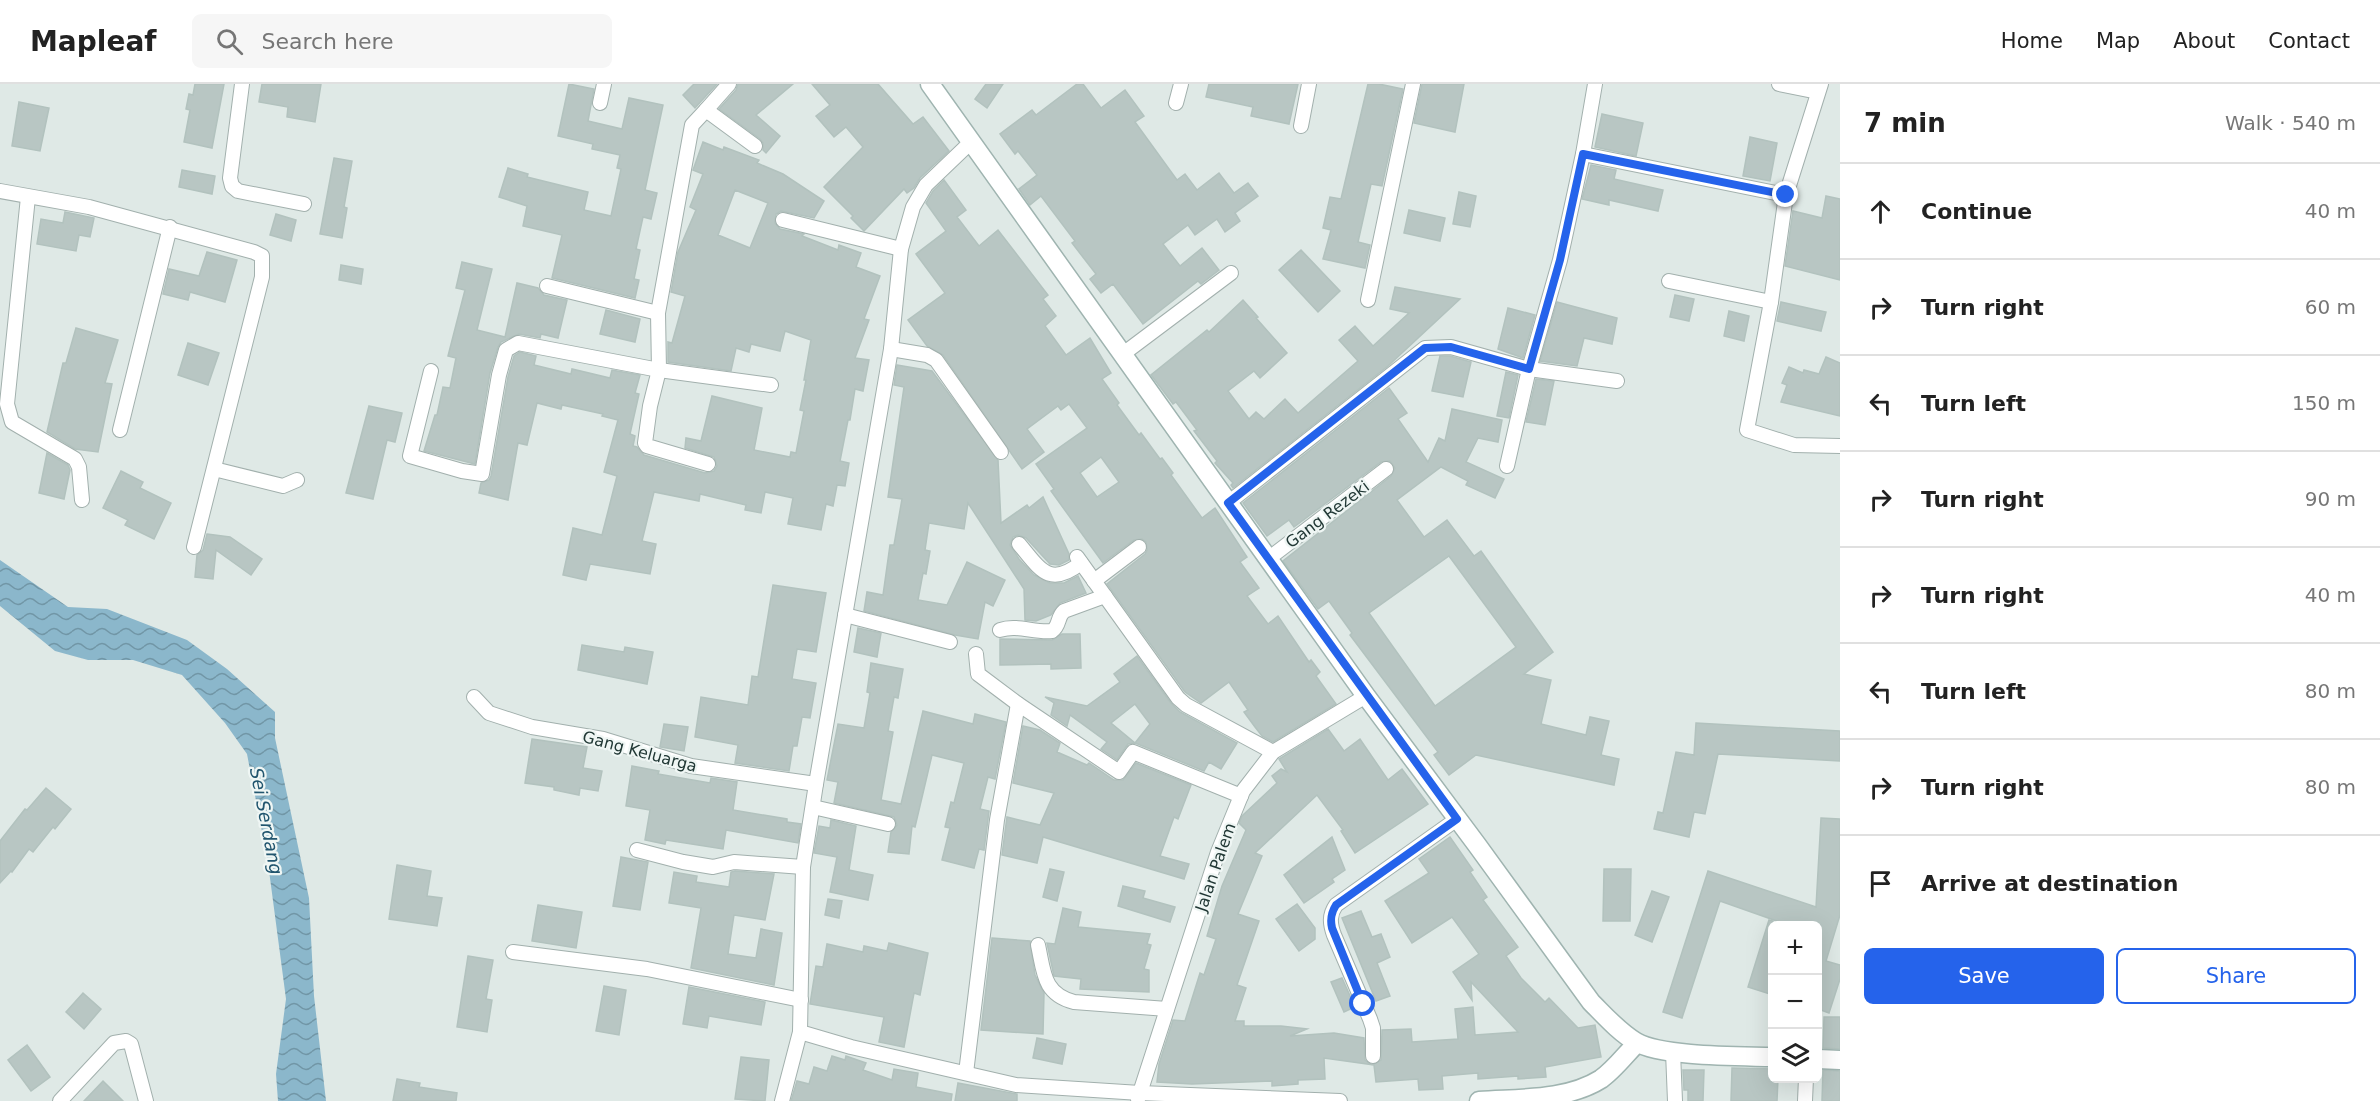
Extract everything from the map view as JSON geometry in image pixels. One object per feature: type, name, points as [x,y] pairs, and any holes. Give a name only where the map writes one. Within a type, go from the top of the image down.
[{"type":"main road","points":[[933,86],[1366,696],[1591,1002],[1612,1024],[1637,1043],[1673,1052],[1768,1057]]},
{"type":"main road","points":[[1479,1101],[1560,1094],[1583,1088],[1603,1077],[1637,1043]]},
{"type":"main road","points":[[1822,1059],[1840,1060]]},
{"type":"street","points":[[242,84],[230,178],[232,186],[238,191],[304,204]]},
{"type":"street","points":[[600,104],[604,84]]},
{"type":"street","points":[[708,464],[648,446],[645,443],[650,406],[659,370],[658,313],[689,131],[729,84]]},
{"type":"street","points":[[1176,103],[1181,84]]},
{"type":"street","points":[[1301,126],[1309,84]]},
{"type":"street","points":[[1368,300],[1413,84]]},
{"type":"street","points":[[1507,466],[1529,369],[1560,260],[1583,154],[1595,84]]},
{"type":"street","points":[[1779,84],[1820,88],[1786,195],[1771,302],[1747,430],[1794,445],[1840,446]]},
{"type":"street","points":[[706,110],[755,146]]},
{"type":"street","points":[[782,1101],[800,1032],[803,867],[891,349],[902,249],[913,207],[926,185],[972,141]]},
{"type":"street","points":[[1583,154],[1786,195]]},
{"type":"street","points":[[0,191],[89,207],[170,228],[262,256],[262,277],[194,547]]},
{"type":"street","points":[[28,196],[7,404],[12,422],[75,459],[80,467],[82,500]]},
{"type":"street","points":[[783,220],[902,249]]},
{"type":"street","points":[[120,430],[170,228]]},
{"type":"street","points":[[1123,354],[1231,273]]},
{"type":"street","points":[[1668,281],[1771,302]]},
{"type":"street","points":[[547,286],[658,313]]},
{"type":"street","points":[[431,371],[410,456],[462,471],[482,474],[500,375],[507,350],[518,343],[659,370],[771,386]]},
{"type":"street","points":[[1228,503],[1425,348],[1451,347],[1529,369],[1617,381]]},
{"type":"street","points":[[891,349],[927,355],[936,360],[1002,452]]},
{"type":"street","points":[[214,469],[283,486],[297,480]]},
{"type":"street","name":"Gang Rezeki","points":[[1268,559],[1386,469]]},
{"type":"street","points":[[1019,544],[1042,571],[1050,575],[1068,572],[1079,560],[1178,698],[1186,705],[1272,752]]},
{"type":"street","points":[[1094,581],[1139,547]]},
{"type":"street","points":[[1000,630],[1014,627],[1031,631],[1052,631],[1064,611],[1105,596]]},
{"type":"street","points":[[845,615],[950,642]]},
{"type":"street","points":[[976,654],[978,674],[1018,704],[1119,772],[1133,752],[1241,796]]},
{"type":"street","name":"Jalan Palem","points":[[1139,1097],[1218,852],[1241,796],[1272,752],[1366,696]]},
{"type":"street","name":"Gang Keluarga","points":[[474,697],[489,713],[532,727],[603,739],[691,766],[816,784]]},
{"type":"street","points":[[966,1073],[999,809],[1018,704]]},
{"type":"street","points":[[813,807],[888,824]]},
{"type":"street","points":[[1373,1056],[1373,1028],[1332,928],[1330,919],[1332,910],[1457,819]]},
{"type":"street","points":[[637,850],[713,867],[734,861],[803,867]]},
{"type":"street","points":[[1038,945],[1047,983],[1053,992],[1063,999],[1074,1002],[1167,1009]]},
{"type":"street","points":[[513,952],[646,969],[801,1000]]},
{"type":"street","points":[[800,1032],[851,1047],[1016,1084],[1139,1097],[1340,1101]]},
{"type":"street","points":[[60,1101],[114,1043],[126,1041],[131,1044],[146,1101]]},
{"type":"street","points":[[1673,1052],[1675,1101]]},
{"type":"street","points":[[1805,1101],[1806,1083]]},
{"type":"water","name":"Sei Serdang","points":[[0,560],[68,607],[107,609],[187,640],[227,669],[275,712],[275,738],[309,898],[314,996],[326,1101],[278,1101],[276,1074],[286,999],[268,863],[247,754],[225,723],[182,675],[133,660],[88,660],[55,651],[0,606]]},
{"type":"building","points":[[195,84],[224,84],[212,148],[184,142],[190,110],[186,109],[189,94],[193,95]]},
{"type":"building","points":[[262,84],[321,84],[315,122],[287,117],[288,107],[259,102]]},
{"type":"building","points":[[569,84],[594,89],[588,121],[622,129],[629,98],[663,105],[645,190],[657,193],[651,219],[643,217],[636,249],[640,250],[634,279],[639,280],[635,298],[552,278],[562,235],[523,226],[527,206],[499,197],[508,168],[528,174],[527,177],[588,192],[584,210],[611,216],[621,169],[617,168],[620,155],[592,149],[593,144],[558,136]]},
{"type":"building","points":[[694,84],[717,84],[695,108],[683,95]]},
{"type":"building","points":[[738,84],[793,84],[756,115],[780,136],[766,153],[760,139],[719,109],[736,90]]},
{"type":"building","points":[[812,84],[878,84],[913,124],[923,117],[949,151],[920,178],[914,188],[907,193],[904,189],[864,231],[851,218],[853,216],[824,187],[863,147],[846,127],[834,137],[816,116],[830,105]]},
{"type":"building","points":[[986,84],[1003,84],[987,108],[975,99]]},
{"type":"building","points":[[1077,84],[1083,84],[1101,108],[1125,90],[1144,116],[1135,122],[1177,180],[1185,174],[1197,190],[1219,173],[1234,193],[1248,183],[1258,196],[1235,213],[1240,221],[1225,232],[1217,219],[1195,235],[1188,225],[1163,244],[1180,266],[1202,248],[1219,270],[1201,284],[1198,281],[1143,324],[1113,284],[1101,293],[1090,279],[1096,274],[1072,243],[1075,241],[1041,196],[1030,205],[1019,189],[1037,175],[1018,151],[1015,154],[1000,134],[1032,110],[1036,115]]},
{"type":"building","points":[[1209,84],[1298,84],[1289,124],[1251,116],[1253,107],[1206,97]]},
{"type":"building","points":[[1368,84],[1403,89],[1382,186],[1371,184],[1358,242],[1370,245],[1365,268],[1323,259],[1331,230],[1323,228],[1330,197],[1341,199]]},
{"type":"building","points":[[1422,84],[1464,84],[1455,132],[1414,123]]},
{"type":"building","points":[[19,102],[49,108],[40,151],[12,146]]},
{"type":"building","points":[[1602,114],[1643,123],[1636,156],[1595,147]]},
{"type":"building","points":[[1750,137],[1777,143],[1770,181],[1743,176]]},
{"type":"building","points":[[703,142],[759,160],[757,163],[783,174],[824,201],[814,218],[781,211],[776,214],[775,223],[780,229],[804,234],[802,236],[838,250],[839,245],[861,253],[856,267],[880,276],[864,319],[869,320],[855,358],[869,360],[863,391],[855,389],[840,461],[849,463],[845,486],[837,485],[833,506],[826,504],[821,530],[788,524],[793,498],[765,492],[761,513],[745,510],[746,505],[700,494],[699,501],[654,492],[642,541],[656,544],[650,574],[590,564],[586,580],[563,575],[573,528],[602,535],[617,476],[604,472],[618,420],[602,416],[603,414],[562,405],[561,409],[537,403],[527,445],[518,443],[508,500],[479,493],[481,483],[489,480],[491,476],[508,377],[514,356],[520,352],[536,356],[534,365],[571,374],[572,369],[610,378],[612,370],[640,375],[635,393],[639,394],[630,434],[635,436],[633,446],[644,455],[705,473],[714,471],[717,466],[714,457],[685,448],[686,438],[701,441],[712,396],[762,408],[754,450],[790,457],[791,452],[796,453],[804,411],[800,410],[811,340],[785,331],[780,351],[751,344],[749,352],[736,348],[731,371],[668,362],[668,342],[672,343],[685,296],[671,292],[678,252],[696,210],[690,207],[703,174],[693,170]],"holes":[[[735,190],[768,203],[750,248],[718,235]]]},
{"type":"building","points":[[334,158],[352,161],[344,207],[347,208],[342,238],[320,234]]},
{"type":"building","points":[[1591,165],[1616,170],[1614,179],[1663,190],[1658,211],[1609,200],[1609,205],[1582,199]]},
{"type":"building","points":[[182,170],[215,176],[212,194],[179,187]]},
{"type":"building","points":[[944,180],[966,210],[957,217],[979,246],[998,230],[1048,295],[1043,299],[1056,316],[1045,326],[1066,355],[1090,338],[1111,373],[1102,379],[1119,403],[1117,405],[1139,435],[1141,433],[1160,459],[1162,458],[1173,473],[1171,475],[1202,518],[1215,508],[1247,557],[1240,562],[1259,588],[1247,596],[1268,624],[1278,616],[1309,662],[1311,660],[1320,672],[1316,676],[1336,704],[1273,742],[1262,736],[1244,712],[1248,710],[1229,682],[1201,703],[1185,692],[1107,584],[1145,554],[1146,542],[1142,539],[1134,540],[1103,563],[1051,491],[1054,489],[1036,464],[1087,428],[1069,404],[1061,410],[1058,406],[1027,429],[1044,452],[1022,469],[943,355],[927,346],[908,320],[945,293],[916,254],[946,231],[926,203],[933,191]],"holes":[[[1101,457],[1119,482],[1097,497],[1080,473]]]},
{"type":"building","points":[[1459,192],[1476,196],[1470,227],[1453,224]]},
{"type":"building","points":[[1826,196],[1840,199],[1840,280],[1785,266],[1793,211],[1822,218]]},
{"type":"building","points":[[1409,210],[1445,218],[1440,241],[1404,233]]},
{"type":"building","points":[[65,212],[94,218],[90,237],[79,235],[76,251],[37,244],[41,219],[63,223]]},
{"type":"building","points":[[276,214],[296,220],[291,241],[270,235]]},
{"type":"building","points":[[1301,250],[1340,291],[1318,312],[1279,270]]},
{"type":"building","points":[[207,252],[237,260],[225,302],[190,292],[188,300],[163,294],[169,269],[199,276]]},
{"type":"building","points":[[462,262],[492,269],[477,330],[505,337],[517,283],[538,288],[544,295],[567,300],[558,338],[541,334],[540,338],[519,334],[501,342],[498,347],[490,373],[475,464],[424,451],[435,415],[437,415],[443,387],[450,388],[456,358],[448,356],[465,290],[456,288]]},
{"type":"building","points":[[341,265],[363,269],[361,284],[339,280]]},
{"type":"building","points":[[1395,287],[1460,299],[1388,366],[1233,488],[1231,485],[1233,483],[1215,463],[1217,461],[1194,431],[1197,430],[1176,402],[1173,404],[1151,375],[1207,330],[1209,332],[1243,300],[1287,353],[1260,378],[1254,371],[1228,391],[1249,419],[1256,412],[1264,419],[1285,399],[1298,413],[1358,361],[1339,340],[1355,326],[1373,346],[1409,313],[1390,309]]},
{"type":"building","points":[[1675,295],[1694,299],[1689,321],[1670,317]]},
{"type":"building","points":[[1557,302],[1617,318],[1612,344],[1584,338],[1577,366],[1540,361]]},
{"type":"building","points":[[1781,302],[1826,312],[1821,331],[1777,321]]},
{"type":"building","points":[[1508,308],[1535,315],[1523,358],[1498,349]]},
{"type":"building","points":[[606,310],[640,319],[635,342],[600,334]]},
{"type":"building","points":[[1729,311],[1749,316],[1744,341],[1724,336]]},
{"type":"building","points":[[76,328],[118,340],[105,383],[112,384],[98,452],[75,449],[47,432],[63,363],[66,363]]},
{"type":"building","points":[[188,343],[219,353],[208,385],[178,375]]},
{"type":"building","points":[[1440,356],[1450,356],[1471,362],[1463,397],[1432,391]]},
{"type":"building","points":[[1826,357],[1840,363],[1840,416],[1781,402],[1787,385],[1782,383],[1789,367],[1803,373],[1804,370],[1819,374]]},
{"type":"building","points":[[897,365],[932,371],[998,460],[1001,523],[1027,505],[1029,508],[1043,497],[1069,554],[1069,560],[1059,565],[1050,564],[1026,538],[1018,535],[1013,537],[1010,545],[1019,559],[1034,575],[1050,583],[1064,583],[1078,576],[1086,593],[1060,603],[1051,615],[1036,621],[1025,620],[1024,589],[968,503],[964,529],[929,523],[925,550],[930,551],[918,600],[947,605],[967,562],[1005,580],[993,606],[985,602],[978,639],[864,611],[867,592],[883,595],[890,545],[894,545],[902,499],[888,497],[904,387],[894,385]]},
{"type":"building","points":[[1506,372],[1518,375],[1509,418],[1497,416]]},
{"type":"building","points":[[1536,379],[1554,381],[1545,425],[1526,422]]},
{"type":"building","points":[[1389,388],[1407,413],[1398,419],[1428,462],[1439,438],[1445,441],[1452,409],[1502,420],[1498,442],[1478,438],[1466,462],[1504,479],[1495,498],[1466,485],[1468,481],[1441,467],[1397,500],[1424,537],[1447,520],[1474,556],[1481,551],[1553,652],[1524,674],[1551,680],[1541,724],[1586,735],[1590,717],[1609,721],[1601,755],[1619,759],[1614,785],[1476,755],[1449,775],[1434,755],[1438,752],[1350,635],[1352,633],[1329,601],[1318,609],[1283,561],[1391,476],[1395,468],[1390,461],[1381,462],[1294,527],[1289,520],[1267,536],[1243,503]],"holes":[[[1449,556],[1516,647],[1435,706],[1369,613]]]},
{"type":"building","points":[[369,406],[402,413],[395,442],[387,440],[373,499],[346,493]]},
{"type":"building","points":[[47,453],[68,465],[70,470],[64,499],[39,493]]},
{"type":"building","points":[[121,471],[143,482],[140,488],[171,503],[154,539],[125,525],[128,520],[103,508]]},
{"type":"building","points":[[207,534],[230,537],[262,559],[251,575],[216,550],[213,579],[195,577],[197,555],[203,550]]},
{"type":"building","points":[[773,585],[826,593],[816,652],[797,649],[792,679],[816,683],[810,718],[802,717],[797,746],[793,746],[789,771],[735,763],[738,745],[695,737],[701,697],[748,705],[752,676],[758,677]]},
{"type":"building","points":[[858,628],[881,633],[877,657],[854,652]]},
{"type":"building","points":[[1062,634],[1080,634],[1081,668],[1051,669],[1051,664],[1000,665],[1000,639],[1052,640]]},
{"type":"building","points":[[582,645],[624,652],[625,647],[653,652],[647,684],[578,670]]},
{"type":"building","points":[[1137,656],[1180,712],[1237,743],[1221,769],[1209,762],[1204,771],[1135,743],[1128,744],[1117,760],[1101,749],[1107,742],[1070,715],[1067,726],[1051,715],[1054,703],[1045,697],[1087,706],[1120,682],[1114,674]],"holes":[[[1135,704],[1150,724],[1135,743],[1111,723]]]},
{"type":"building","points":[[871,663],[903,669],[898,698],[894,697],[888,731],[893,732],[881,800],[901,804],[923,711],[973,724],[975,714],[1006,722],[995,779],[988,777],[980,809],[989,811],[984,850],[979,849],[974,868],[942,860],[950,828],[945,827],[964,763],[932,755],[915,827],[912,826],[909,854],[888,852],[891,832],[897,825],[894,817],[834,803],[838,782],[827,780],[838,724],[864,728],[870,693],[867,692]]},
{"type":"building","points":[[1696,723],[1840,731],[1840,761],[1718,754],[1705,814],[1694,812],[1689,837],[1654,829],[1658,812],[1663,813],[1676,752],[1694,755]]},
{"type":"building","points":[[664,724],[688,727],[684,751],[660,747]]},
{"type":"building","points":[[1023,726],[1040,730],[1060,743],[1057,752],[1087,765],[1089,763],[1114,780],[1123,780],[1136,763],[1191,785],[1178,819],[1174,817],[1160,856],[1189,864],[1184,879],[1043,837],[1037,863],[1002,855],[1007,817],[1040,825],[1054,793],[1013,783]]},
{"type":"building","points":[[1328,729],[1344,751],[1360,739],[1388,780],[1402,769],[1428,804],[1355,853],[1341,831],[1343,830],[1317,795],[1255,853],[1262,856],[1238,914],[1259,921],[1237,985],[1246,988],[1235,1021],[1244,1021],[1244,1026],[1307,1029],[1290,1036],[1334,1033],[1364,1038],[1365,1060],[1372,1065],[1324,1058],[1325,1079],[1298,1080],[1298,1084],[1272,1086],[1272,1081],[1192,1084],[1157,1082],[1159,1064],[1173,1020],[1185,1021],[1200,973],[1204,975],[1216,939],[1207,936],[1222,886],[1246,830],[1239,823],[1242,816],[1277,783],[1272,776],[1281,769],[1287,772],[1279,759]]},
{"type":"building","points":[[532,739],[587,747],[583,768],[602,771],[598,791],[580,788],[579,795],[554,790],[554,787],[525,783]]},
{"type":"building","points":[[632,766],[659,771],[658,774],[710,783],[711,778],[737,782],[733,810],[787,819],[787,822],[801,824],[798,843],[726,830],[723,849],[666,840],[665,844],[645,840],[650,810],[626,806]]},
{"type":"building","points":[[46,788],[71,809],[33,852],[29,849],[12,872],[0,883],[0,841],[25,809],[27,810]]},
{"type":"building","points":[[1821,818],[1840,819],[1840,915],[1826,961],[1840,965],[1840,979],[1829,1013],[1822,1010],[1822,921],[1777,921],[1720,901],[1682,1018],[1663,1012],[1708,871],[1816,907]]},
{"type":"building","points":[[831,820],[856,826],[849,870],[873,875],[868,900],[830,892],[837,857],[814,853],[819,826],[830,828]]},
{"type":"building","points":[[1332,837],[1345,870],[1332,879],[1334,882],[1304,903],[1284,875]]},
{"type":"building","points":[[1450,837],[1473,870],[1470,872],[1487,897],[1483,900],[1518,947],[1506,956],[1521,978],[1545,1002],[1549,998],[1578,1028],[1595,1025],[1601,1057],[1545,1067],[1546,1077],[1518,1079],[1518,1076],[1478,1079],[1478,1073],[1442,1076],[1443,1089],[1419,1090],[1418,1079],[1376,1082],[1374,1065],[1372,1065],[1381,1060],[1382,1030],[1411,1029],[1412,1042],[1458,1039],[1455,1009],[1473,1007],[1475,1035],[1518,1032],[1471,982],[1472,1000],[1453,972],[1479,954],[1452,917],[1412,943],[1385,901],[1429,873],[1419,859]]},
{"type":"building","points":[[621,857],[648,862],[640,910],[613,906]]},
{"type":"building","points":[[397,865],[431,871],[427,896],[442,898],[437,926],[389,919]]},
{"type":"building","points":[[1050,869],[1064,872],[1057,901],[1043,897]]},
{"type":"building","points":[[1604,869],[1631,869],[1630,921],[1603,921]]},
{"type":"building","points":[[674,872],[697,876],[696,882],[729,887],[731,872],[774,874],[765,920],[734,915],[728,954],[756,958],[761,929],[782,933],[774,985],[691,968],[701,908],[669,903]]},
{"type":"building","points":[[1123,886],[1145,891],[1143,898],[1175,907],[1170,922],[1118,906]]},
{"type":"building","points":[[1652,891],[1669,897],[1652,942],[1635,935]]},
{"type":"building","points":[[828,899],[842,901],[839,918],[825,915]]},
{"type":"building","points":[[1297,904],[1315,928],[1315,939],[1299,951],[1276,919]]},
{"type":"building","points":[[538,905],[582,912],[576,948],[532,941]]},
{"type":"building","points":[[1063,908],[1081,912],[1078,927],[1150,934],[1147,944],[1151,945],[1144,969],[1149,970],[1149,992],[1080,989],[1081,979],[1054,976],[1047,943],[1055,944]]},
{"type":"building","points":[[1361,911],[1372,937],[1381,934],[1390,957],[1377,963],[1390,996],[1376,1001],[1342,918]]},
{"type":"building","points":[[1768,923],[1768,993],[1748,987]]},
{"type":"building","points":[[992,938],[1030,941],[1035,975],[1044,993],[1043,1034],[981,1030]]},
{"type":"building","points":[[889,943],[928,953],[920,995],[914,993],[904,1047],[879,1042],[884,1017],[810,1004],[816,966],[823,967],[827,944],[863,952],[864,946],[887,951]]},
{"type":"building","points":[[468,956],[493,960],[486,999],[492,1000],[487,1032],[457,1027]]},
{"type":"building","points":[[1342,978],[1355,1007],[1344,1012],[1331,982]]},
{"type":"building","points":[[604,986],[626,990],[619,1035],[596,1031]]},
{"type":"building","points":[[689,987],[765,1002],[761,1025],[709,1016],[707,1028],[683,1024]]},
{"type":"building","points":[[83,993],[101,1009],[84,1029],[66,1012]]},
{"type":"building","points":[[1824,1017],[1840,1017],[1840,1049],[1823,1048]]},
{"type":"building","points":[[1037,1038],[1066,1044],[1062,1064],[1033,1058]]},
{"type":"building","points":[[27,1045],[50,1077],[31,1091],[8,1060]]},
{"type":"building","points":[[832,1056],[845,1060],[846,1056],[866,1063],[863,1070],[892,1080],[894,1069],[918,1073],[916,1087],[952,1094],[951,1101],[791,1101],[797,1081],[809,1084],[814,1067],[827,1071]]},
{"type":"building","points":[[741,1057],[769,1060],[765,1101],[735,1099]]},
{"type":"building","points":[[1732,1068],[1768,1069],[1768,1083],[1778,1083],[1777,1101],[1731,1101]]},
{"type":"building","points":[[1683,1070],[1704,1070],[1703,1101],[1688,1101],[1688,1090],[1684,1090]]},
{"type":"building","points":[[1823,1070],[1840,1071],[1840,1101],[1822,1101]]},
{"type":"building","points":[[397,1079],[420,1083],[419,1087],[457,1093],[456,1101],[393,1101]]},
{"type":"building","points":[[103,1081],[123,1101],[84,1101]]},
{"type":"building","points":[[958,1083],[1017,1094],[1017,1101],[955,1101]]},
{"type":"route","points":[[1363,1004],[1332,928],[1330,919],[1332,910],[1457,819],[1228,503],[1425,348],[1451,347],[1529,369],[1560,260],[1583,154],[1786,195]]}]
